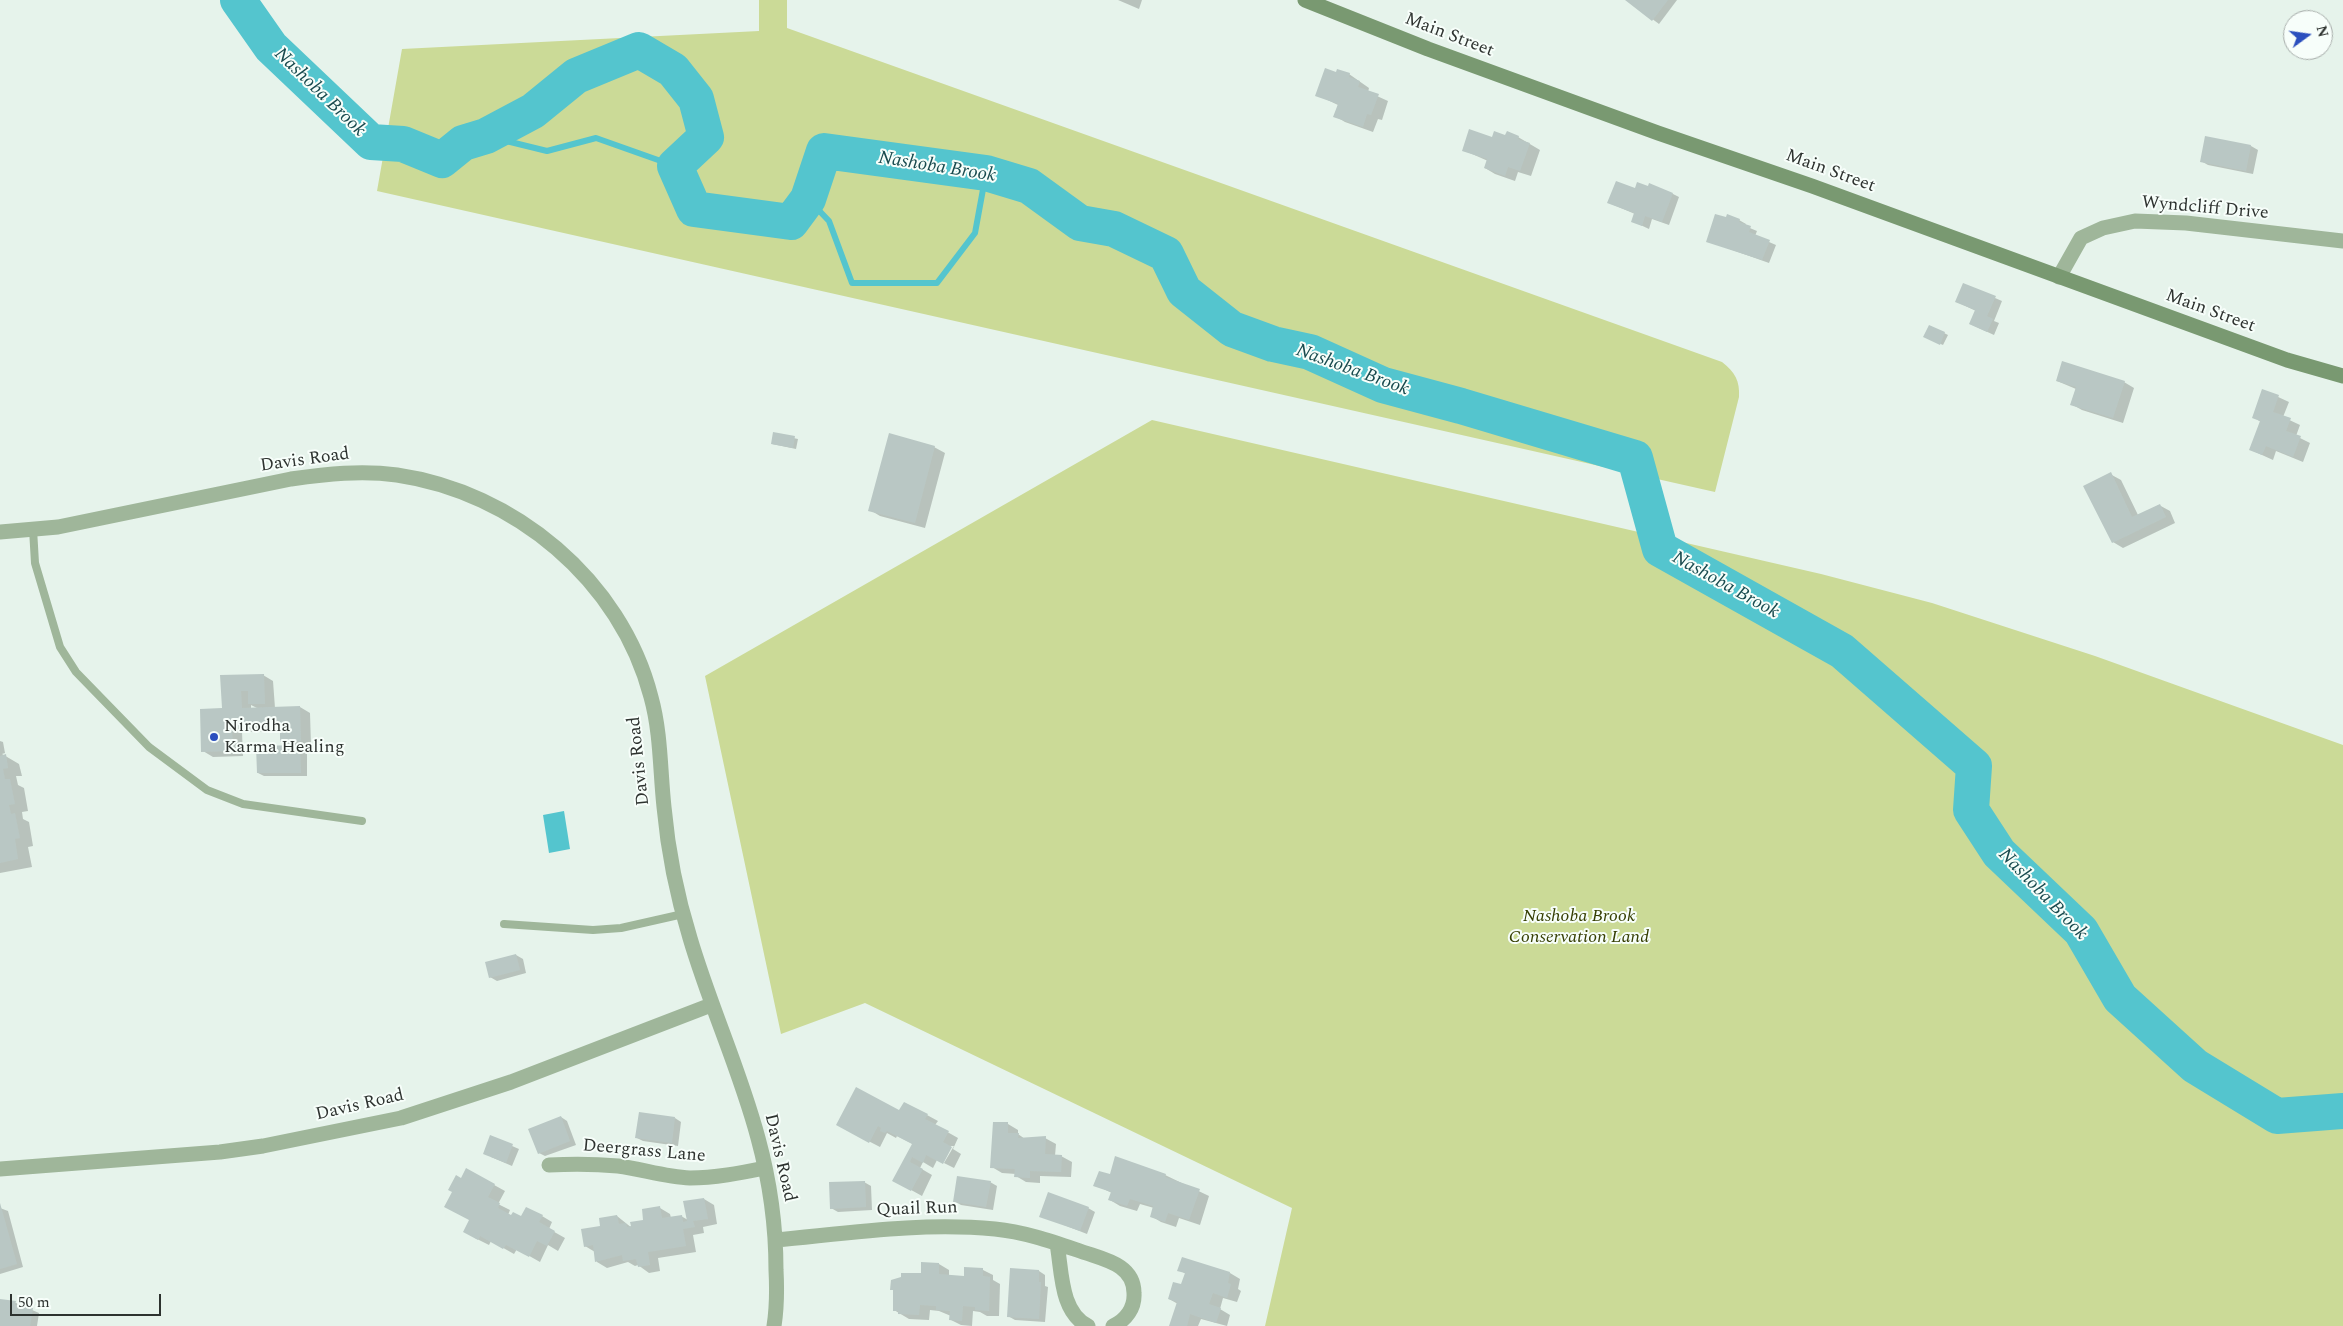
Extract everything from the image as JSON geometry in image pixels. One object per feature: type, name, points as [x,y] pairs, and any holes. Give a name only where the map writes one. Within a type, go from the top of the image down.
[{"type":"main road","name":"Main Street","points":[[1305,0],[1437,52],[1594,110],[1821,189],[2287,360],[2343,376]]},
{"type":"street","name":"Wyndcliff Drive","points":[[2059,276],[2082,238],[2103,228],[2135,221],[2186,223],[2343,241]]},
{"type":"street","name":"Davis Road","points":[[0,532],[58,527],[266,484],[326,474],[361,472],[396,475],[431,482],[465,492],[497,507],[548,541],[581,571],[608,606],[638,660],[650,693],[659,727],[664,810],[683,914],[711,1004],[748,1105],[765,1168],[776,1240],[777,1310],[774,1326]]},
{"type":"street","name":"Davis Road","points":[[0,1169],[220,1152],[271,1144],[401,1118],[502,1085],[711,1004]]},
{"type":"street","name":"Deergrass Lane","points":[[549,1165],[584,1164],[620,1167],[658,1175],[690,1178],[722,1176],[765,1168]]},
{"type":"street","name":"Quail Run","points":[[776,1240],[923,1225],[996,1229],[1033,1236],[1112,1262],[1119,1265],[1130,1276],[1134,1291],[1132,1306],[1124,1319],[1113,1326]]},
{"type":"street","points":[[1057,1244],[1068,1304],[1076,1318],[1088,1326]]},
{"type":"lane","points":[[33,529],[35,563],[60,647],[76,672],[149,747],[207,790],[244,804],[362,821]]},
{"type":"lane","points":[[504,924],[593,930],[622,928],[683,914]]},
{"type":"green space","points":[[759,0],[787,0],[787,28],[1722,362],[1736,377],[1739,386],[1739,397],[1715,492],[377,191],[402,49],[759,31]]},
{"type":"green space","name":"Nashoba Brook Conservation Land","points":[[1152,420],[1821,574],[1932,603],[2095,656],[2343,745],[2343,1326],[1265,1326],[1292,1208],[865,1003],[781,1034],[705,676]]},
{"type":"water","points":[[564,811],[570,849],[549,853],[543,815]]},
{"type":"building","points":[[1625,0],[1668,0],[1652,21]]},
{"type":"building","points":[[1325,68],[1336,72],[1337,69],[1350,73],[1349,77],[1360,81],[1358,87],[1379,94],[1371,115],[1367,114],[1363,127],[1333,117],[1338,104],[1315,96]]},
{"type":"building","points":[[1469,129],[1492,137],[1494,131],[1505,135],[1507,131],[1519,136],[1518,139],[1530,143],[1520,171],[1508,167],[1505,176],[1484,168],[1487,159],[1462,151]]},
{"type":"building","points":[[2205,136],[2251,145],[2246,171],[2200,162]]},
{"type":"building","points":[[1616,181],[1635,188],[1637,182],[1648,186],[1649,183],[1673,193],[1662,222],[1645,216],[1642,226],[1631,222],[1634,213],[1607,203]]},
{"type":"building","points":[[1715,214],[1726,217],[1727,214],[1740,219],[1739,222],[1751,226],[1749,232],[1770,240],[1762,260],[1706,242]]},
{"type":"building","points":[[1963,283],[1996,296],[1987,316],[1993,319],[1987,332],[1969,324],[1975,310],[1955,302]]},
{"type":"building","points":[[1929,325],[1945,332],[1940,345],[1923,337]]},
{"type":"building","points":[[2062,361],[2125,381],[2113,418],[2070,405],[2076,387],[2056,381]]},
{"type":"building","points":[[2262,389],[2279,395],[2273,412],[2291,418],[2286,431],[2301,436],[2293,457],[2266,446],[2262,455],[2249,450],[2260,421],[2252,418]]},
{"type":"building","points":[[773,432],[795,436],[793,448],[771,444]]},
{"type":"building","points":[[889,433],[935,446],[915,523],[868,511]]},
{"type":"building","points":[[2111,472],[2132,517],[2160,504],[2166,517],[2112,543],[2083,486]]},
{"type":"building","points":[[264,674],[265,704],[248,704],[248,691],[241,691],[242,708],[300,706],[301,741],[280,742],[280,725],[232,727],[233,751],[201,752],[200,709],[222,708],[220,675]]},
{"type":"building","points":[[300,745],[301,773],[257,773],[256,746]]},
{"type":"building","points":[[6,754],[8,768],[3,769],[5,779],[10,779],[15,804],[9,805],[11,814],[15,813],[20,838],[15,839],[18,859],[0,863],[0,756]]},
{"type":"building","points":[[516,954],[520,970],[489,978],[485,962]]},
{"type":"building","points":[[856,1087],[899,1110],[904,1102],[928,1114],[925,1119],[949,1131],[943,1142],[952,1147],[943,1164],[926,1155],[923,1163],[912,1157],[910,1162],[923,1169],[911,1191],[892,1181],[912,1144],[887,1131],[885,1133],[880,1131],[881,1128],[878,1126],[869,1143],[836,1125]]},
{"type":"building","points":[[639,1112],[675,1117],[672,1143],[635,1138]]},
{"type":"building","points":[[561,1116],[570,1141],[538,1154],[528,1129]]},
{"type":"building","points":[[993,1122],[1008,1122],[1008,1133],[1019,1133],[1018,1138],[1046,1136],[1045,1154],[1062,1155],[1061,1172],[1030,1171],[1030,1178],[1014,1177],[1015,1169],[990,1168]]},
{"type":"building","points":[[490,1135],[513,1144],[506,1163],[483,1154]]},
{"type":"building","points":[[1115,1156],[1166,1174],[1165,1177],[1200,1189],[1189,1220],[1168,1213],[1165,1222],[1150,1217],[1153,1206],[1130,1199],[1127,1206],[1108,1200],[1111,1192],[1093,1186],[1099,1171],[1110,1174]]},
{"type":"building","points":[[466,1168],[495,1184],[488,1197],[500,1203],[498,1208],[511,1215],[513,1212],[521,1216],[526,1207],[543,1215],[539,1222],[555,1231],[547,1246],[537,1241],[529,1257],[506,1245],[503,1249],[480,1236],[478,1240],[463,1232],[469,1220],[444,1207],[452,1192],[448,1190],[456,1175],[461,1178]]},
{"type":"building","points":[[957,1176],[991,1181],[986,1207],[953,1202]]},
{"type":"building","points":[[865,1181],[866,1207],[830,1209],[829,1182]]},
{"type":"building","points":[[1048,1192],[1089,1207],[1080,1231],[1039,1217]]},
{"type":"building","points":[[704,1198],[708,1219],[693,1221],[695,1227],[683,1229],[686,1246],[648,1252],[650,1265],[638,1267],[636,1259],[623,1261],[622,1255],[595,1262],[593,1245],[584,1247],[581,1229],[600,1226],[599,1218],[617,1215],[619,1224],[626,1223],[627,1227],[631,1226],[630,1222],[643,1220],[642,1209],[660,1206],[662,1218],[682,1215],[683,1222],[687,1221],[683,1201]]},
{"type":"building","points":[[0,1203],[17,1264],[0,1269]]},
{"type":"building","points":[[1182,1257],[1230,1272],[1228,1283],[1231,1284],[1227,1298],[1213,1293],[1209,1304],[1221,1308],[1216,1323],[1190,1314],[1187,1326],[1169,1326],[1177,1302],[1168,1299],[1173,1282],[1181,1284],[1185,1273],[1177,1271]]},
{"type":"building","points":[[921,1262],[939,1263],[939,1274],[964,1276],[964,1267],[983,1268],[983,1276],[990,1277],[989,1311],[975,1310],[975,1307],[963,1306],[962,1321],[949,1320],[950,1311],[936,1310],[936,1306],[920,1305],[919,1315],[898,1314],[898,1311],[893,1311],[893,1290],[890,1290],[891,1280],[901,1277],[901,1273],[921,1273]]},
{"type":"building","points":[[1010,1268],[1039,1270],[1039,1282],[1041,1282],[1039,1319],[1007,1317]]},
{"type":"building","points":[[0,1299],[16,1301],[15,1305],[33,1308],[30,1326],[0,1326]]},
{"type":"waterway","name":"Nashoba Brook","points":[[238,0],[271,47],[371,142],[403,144],[442,160],[463,143],[486,136],[533,111],[576,76],[639,50],[673,70],[696,99],[706,137],[675,166],[694,209],[791,222],[808,199],[824,151],[986,173],[1029,186],[1080,223],[1114,229],[1166,254],[1184,291],[1232,329],[1273,344],[1310,352],[1383,385],[1461,406],[1635,458],[1660,549],[1842,651],[1974,766],[1971,810],[1999,853],[2081,931],[2120,998],[2195,1066],[2277,1116],[2343,1111]]},
{"type":"waterway","points":[[486,136],[547,151],[596,138],[675,166]]},
{"type":"waterway","points":[[808,199],[829,221],[852,283],[937,283],[975,233],[986,173]]},
{"type":"place","name":"Nirodha Karma Healing","points":[[214,737]]}]
